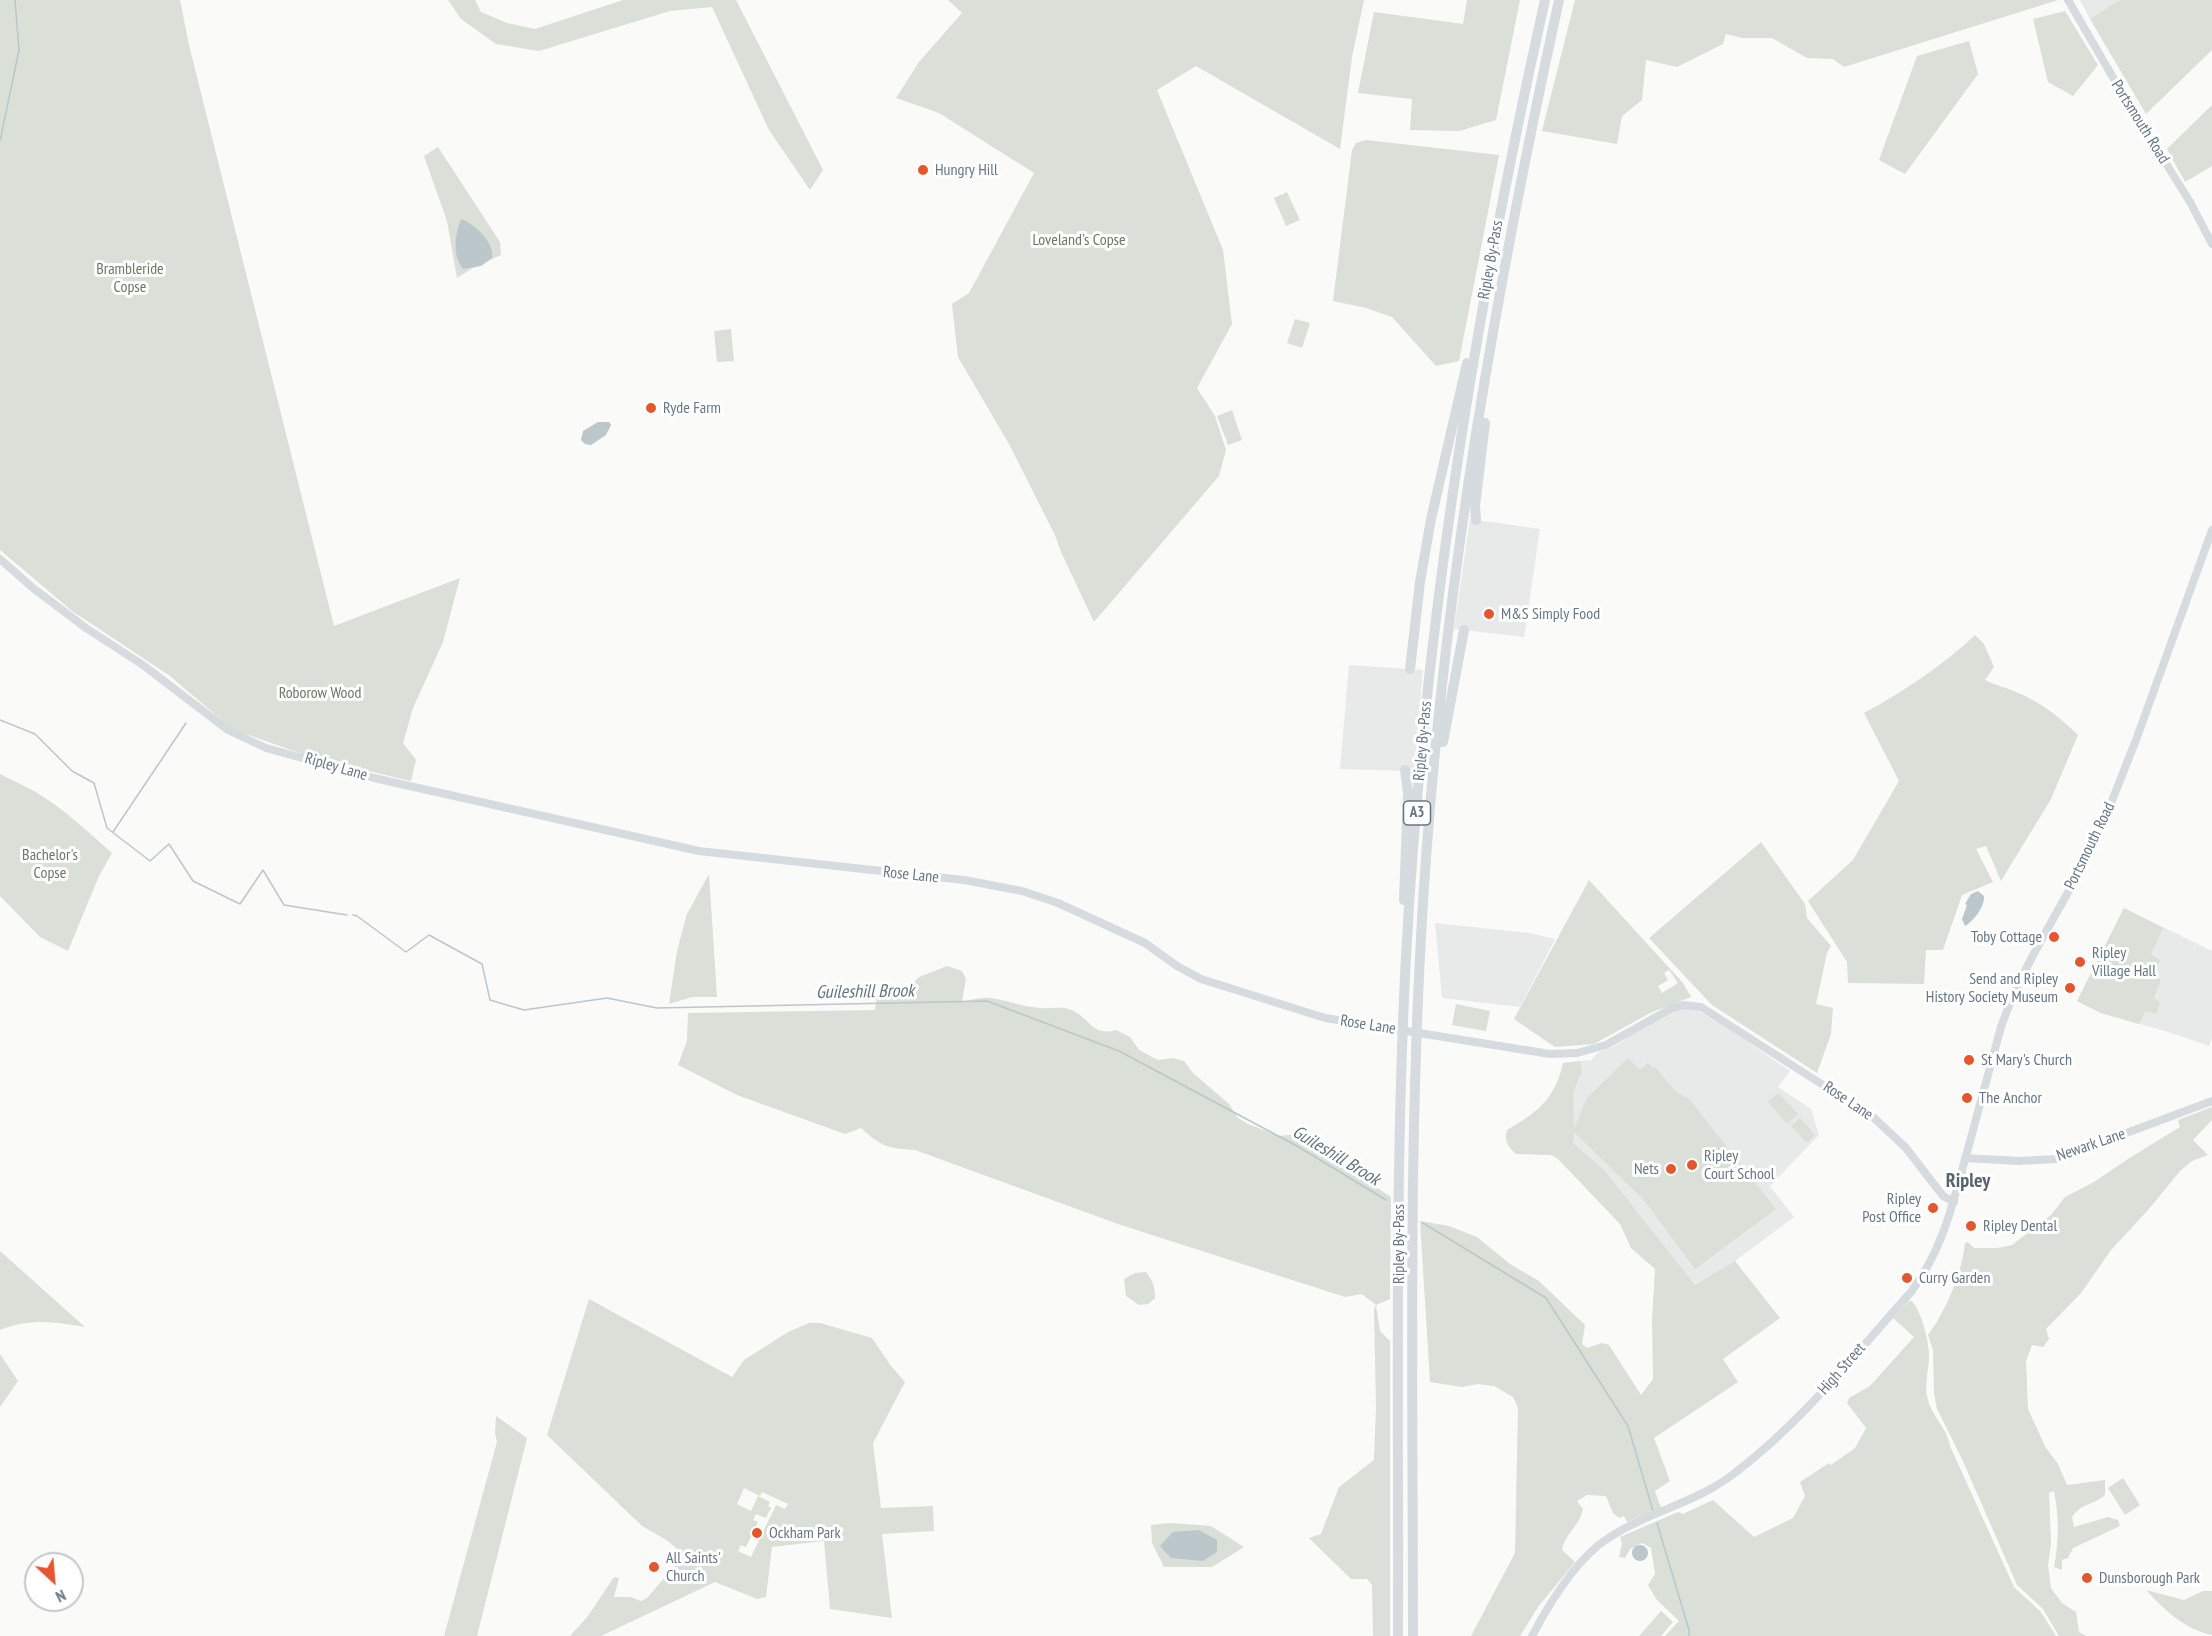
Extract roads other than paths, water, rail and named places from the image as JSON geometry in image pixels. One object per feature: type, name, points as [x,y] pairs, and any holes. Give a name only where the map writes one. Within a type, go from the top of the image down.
[{"type":"highway","name":"Ripley By-Pass","points":[[1398,1636],[1399,1132],[1406,957],[1423,734],[1436,610],[1454,478],[1489,269],[1545,0]]},
{"type":"highway","name":"Ripley By-Pass","points":[[1413,1636],[1414,1076],[1426,855],[1451,610],[1469,479],[1503,274],[1559,0]]},
{"type":"highway","points":[[1410,669],[1420,582],[1431,519],[1489,269]]},
{"type":"highway","points":[[1476,520],[1478,481],[1503,274]]},
{"type":"highway","points":[[1426,855],[1449,706],[1464,630]]},
{"type":"highway","points":[[1405,770],[1408,793],[1403,885],[1406,957]]},
{"type":"street","name":"Portsmouth Road","points":[[2068,0],[2122,93],[2190,202],[2212,244]]},
{"type":"street","name":"Portsmouth Road","points":[[1965,1158],[2007,1009],[2026,967],[2088,856],[2108,812],[2212,530]]},
{"type":"street","name":"Ripley Lane","points":[[0,559],[33,588],[86,628],[143,665],[228,730],[266,748],[374,778],[699,851],[727,855]]},
{"type":"street","name":"Rose Lane","points":[[727,855],[964,880],[1022,891],[1058,903],[1145,943],[1201,979],[1326,1018],[1550,1054],[1577,1053],[1606,1045],[1672,1008],[1684,1005],[1701,1007],[1873,1117],[1906,1148],[1943,1196],[1954,1202]]},
{"type":"street","name":"Newark Lane","points":[[1965,1158],[2019,1161],[2057,1159],[2212,1101]]},
{"type":"street","name":"High Street","points":[[1532,1636],[1558,1593],[1588,1555],[1606,1539],[1709,1491],[1750,1462],[1794,1423],[1911,1292],[1922,1276],[1944,1232],[1965,1158]]},
{"type":"waterway","points":[[0,141],[19,50],[15,0]]},
{"type":"waterway","name":"Guileshill Brook","points":[[0,720],[35,734],[72,771],[94,783],[107,828],[150,861],[169,844],[193,881],[240,904],[263,870],[284,905],[347,915]]},
{"type":"waterway","points":[[113,832],[186,723]]},
{"type":"waterway","name":"Guileshill Brook","points":[[353,915],[406,952],[429,935],[482,964],[490,1000],[524,1010],[607,998],[657,1008],[987,1001],[1119,1051],[1297,1146],[1386,1200]]},
{"type":"waterway","name":"Guileshill Brook","points":[[1423,1223],[1546,1298],[1628,1426],[1653,1511]]},
{"type":"waterway","name":"Guileshill Brook","points":[[1657,1523],[1689,1636]]},
{"type":"place","name":"Hungry Hill","points":[[923,170]]},
{"type":"place","name":"Ryde Farm","points":[[651,408]]},
{"type":"place","name":"M&S Simply Food","points":[[1489,614]]},
{"type":"place","name":"Toby Cottage","points":[[2054,937]]},
{"type":"place","name":"Ripley Village Hall","points":[[2080,962]]},
{"type":"place","name":"Send and Ripley History Society Museum","points":[[2070,988]]},
{"type":"place","name":"St Mary's Church","points":[[1969,1060]]},
{"type":"place","name":"The Anchor","points":[[1967,1098]]},
{"type":"place","name":"Ripley Court School","points":[[1692,1165]]},
{"type":"place","name":"Nets","points":[[1671,1169]]},
{"type":"place","name":"Ripley Post Office","points":[[1933,1208]]},
{"type":"place","name":"Ripley Dental","points":[[1971,1226]]},
{"type":"place","name":"Curry Garden","points":[[1907,1278]]},
{"type":"place","name":"Ockham Park","points":[[757,1533]]},
{"type":"place","name":"All Saints' Church","points":[[654,1567]]},
{"type":"place","name":"Dunsborough Park","points":[[2087,1578]]},
{"type":"district","name":"Ripley","points":[[1968,1181]]},
{"type":"park label","name":"Loveland's Copse","points":[[1079,240]]},
{"type":"park label","name":"Brambleride Copse","points":[[130,278]]},
{"type":"park label","name":"Roborow Wood","points":[[320,693]]},
{"type":"park label","name":"Bachelor's Copse","points":[[50,864]]}]
